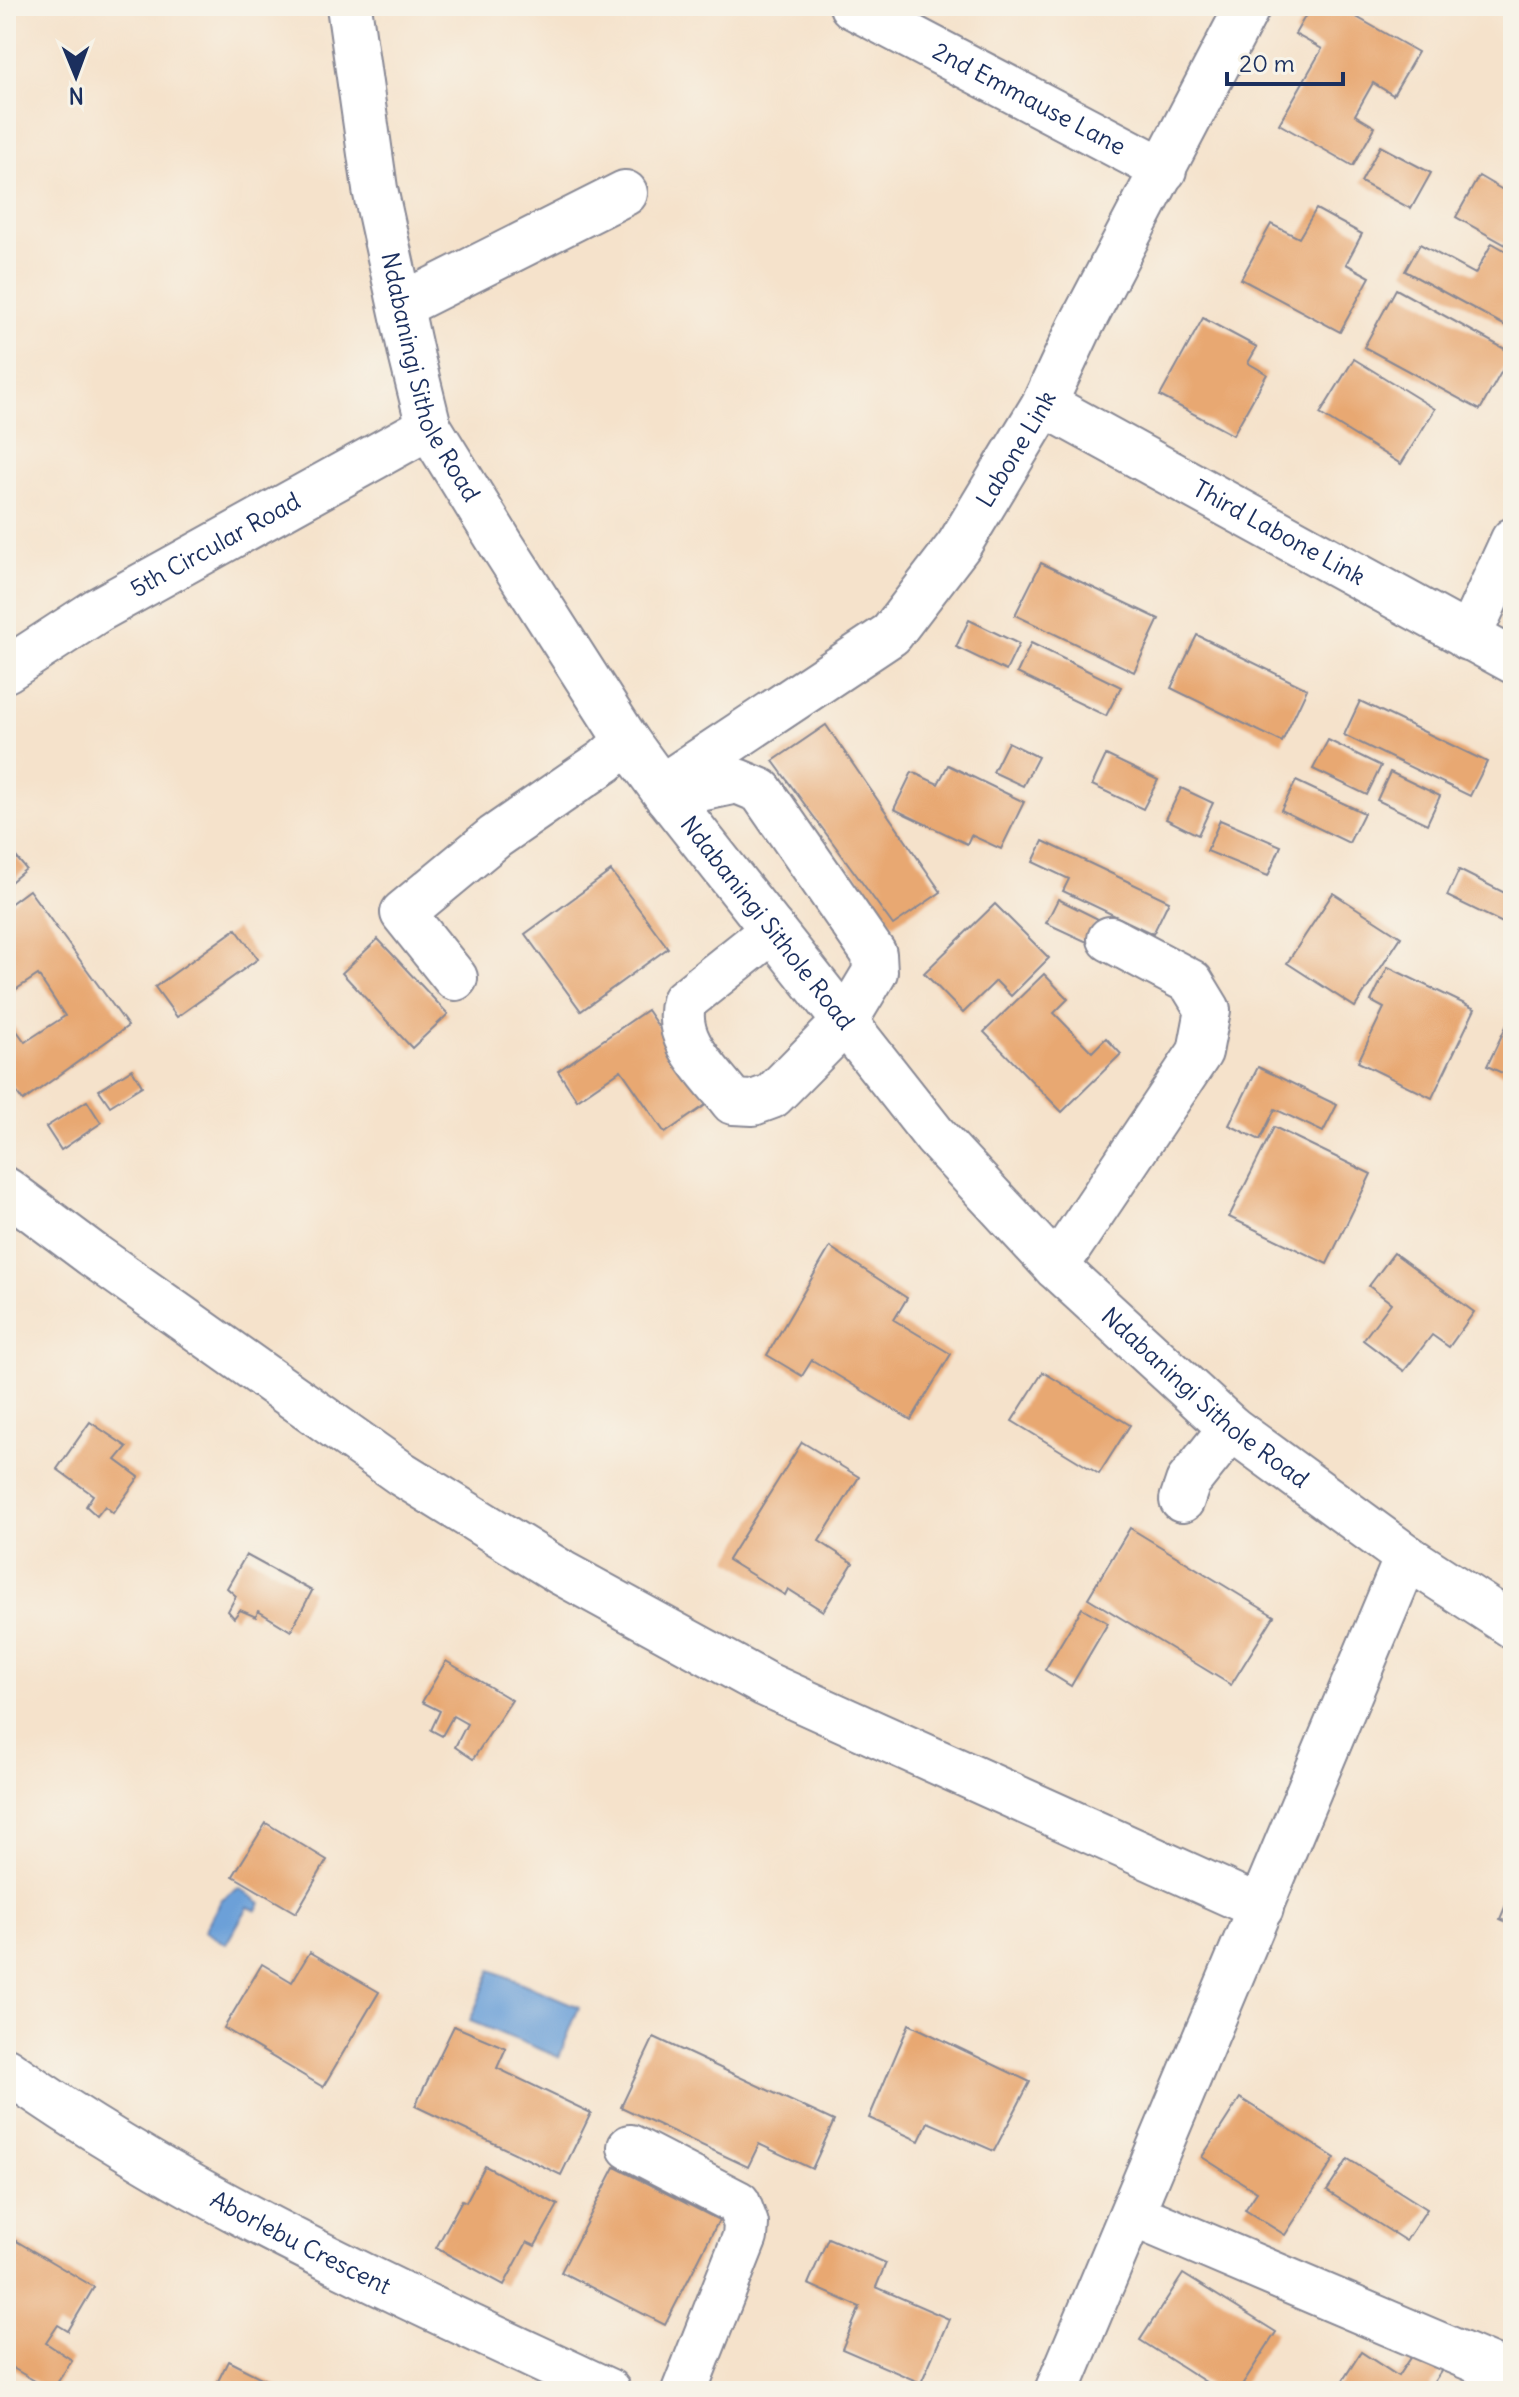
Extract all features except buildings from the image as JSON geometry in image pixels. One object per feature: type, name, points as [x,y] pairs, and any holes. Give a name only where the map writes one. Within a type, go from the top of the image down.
[{"type":"street","name":"Ndabaningi Sithole Road","points":[[349,6],[375,189],[429,427],[627,741],[935,1136],[1056,1267],[1231,1428],[1407,1557],[1513,1626]]},
{"type":"street","name":"2nd Emmause Lane","points":[[852,6],[1164,170]]},
{"type":"street","name":"Labone Link","points":[[664,791],[891,634],[959,545],[1044,404],[1079,329],[1248,6]]},
{"type":"street","points":[[402,305],[625,193]]},
{"type":"street","name":"Third Labone Link","points":[[1044,404],[1513,661]]},
{"type":"street","name":"5th Circular Road","points":[[6,670],[98,610],[429,427]]},
{"type":"street","points":[[1468,638],[1513,540]]},
{"type":"street","points":[[455,978],[403,913],[495,837],[605,761],[627,741]]},
{"type":"street","points":[[664,791],[737,781],[761,791],[874,954],[875,972],[845,1022],[772,1096],[753,1103],[733,1102],[683,1037],[680,1015],[684,1001],[773,930]]},
{"type":"street","points":[[1056,1267],[1200,1052],[1208,1010],[1191,982],[1110,939]]},
{"type":"street","points":[[6,1190],[402,1474],[562,1573],[765,1684],[1261,1908]]},
{"type":"street","points":[[1182,1500],[1188,1482],[1231,1428]]},
{"type":"street","points":[[1057,2391],[1407,1557]]},
{"type":"street","name":"Aborlebu Crescent","points":[[6,2070],[74,2118],[177,2179],[357,2273],[608,2391]]},
{"type":"street","points":[[630,2147],[738,2203],[746,2224],[745,2237],[684,2391]]},
{"type":"street","points":[[1132,2214],[1513,2376]]},
{"type":"water","points":[[239,1888],[261,1903],[257,1910],[248,1907],[226,1944],[204,1931],[222,1899]]},
{"type":"water","points":[[491,1970],[579,2007],[559,2057],[470,2021]]}]
